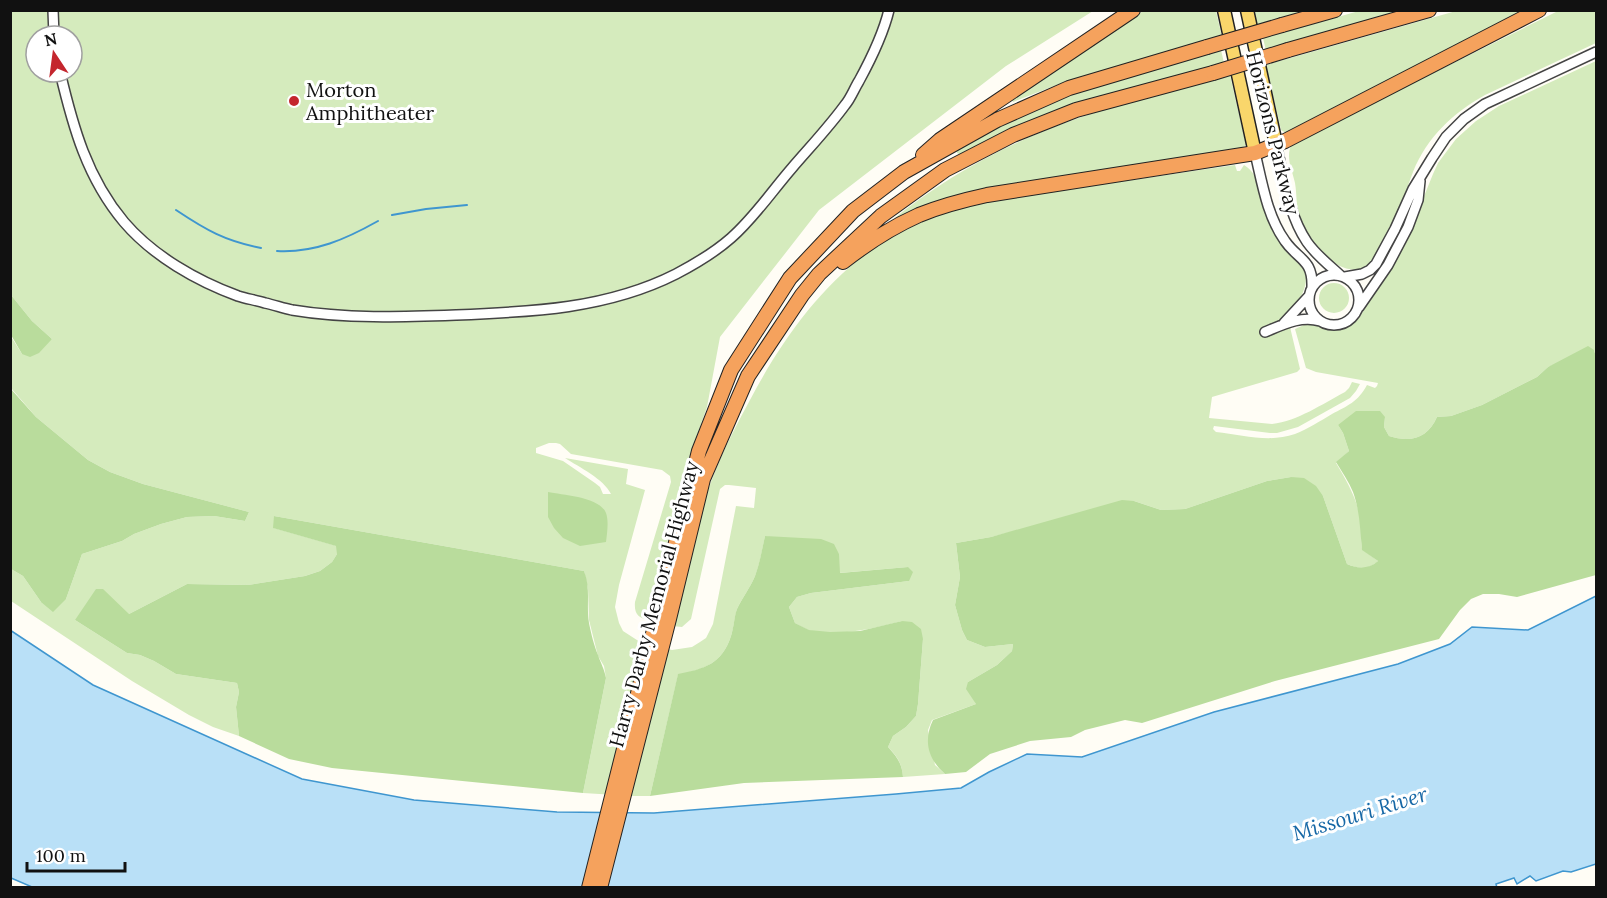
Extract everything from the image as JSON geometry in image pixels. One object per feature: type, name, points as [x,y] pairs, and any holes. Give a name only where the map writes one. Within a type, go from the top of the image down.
[{"type":"highway","points":[[904,172],[940,140],[1133,10]]},
{"type":"highway","name":"Harry Darby Memorial Highway","points":[[600,888],[699,451],[731,370],[790,278],[852,211],[904,172],[997,120],[1069,88],[1335,10]]},
{"type":"highway","name":"Harry Darby Memorial Highway","points":[[589,888],[703,479],[748,376],[801,295],[819,274],[881,216],[945,170],[1013,135],[1076,110],[1429,10]]},
{"type":"highway","points":[[801,295],[852,255],[887,232],[919,215],[954,202],[987,195],[1255,153],[1539,10]]},
{"type":"main road","name":"Horizons Parkway","points":[[1224,10],[1255,153]]},
{"type":"main road","name":"Horizons Parkway","points":[[1247,10],[1276,144]]},
{"type":"street","points":[[63,84],[72,123],[84,155],[107,198],[124,222],[165,259],[240,297],[290,309],[332,315],[401,317],[554,309],[626,295],[675,275],[705,258],[731,238],[846,104],[868,63],[886,23],[889,10]]},
{"type":"street","points":[[1284,323],[1317,281],[1332,275],[1362,274],[1376,264],[1420,177],[1446,137],[1464,119],[1485,104],[1596,52]]},
{"type":"street","name":"Horizons Parkway","points":[[1276,144],[1292,213],[1300,231],[1325,262],[1343,276]]},
{"type":"street","name":"Horizons Parkway","points":[[1255,153],[1277,230],[1292,250],[1306,261],[1312,281],[1310,292]]},
{"type":"street","points":[[1265,332],[1284,323],[1309,319],[1336,324],[1351,318],[1388,264],[1408,227],[1419,200],[1420,177]]},
{"type":"street","points":[[1343,276],[1352,282],[1359,296],[1356,311]]},
{"type":"street","points":[[1310,292],[1311,310],[1321,321]]},
{"type":"green space","points":[[1253,10],[1311,11],[1257,26]]},
{"type":"green space","points":[[11,11],[1093,11],[1006,66],[819,210],[720,337],[707,407],[684,472],[649,620],[638,615],[635,602],[671,482],[670,476],[662,470],[571,454],[556,443],[536,448],[536,453],[563,461],[600,487],[603,494],[611,494],[597,478],[565,458],[628,469],[626,484],[645,490],[619,585],[615,607],[619,623],[623,631],[640,642],[672,650],[692,647],[706,638],[713,624],[736,506],[754,508],[756,488],[725,485],[720,489],[691,619],[682,627],[672,626],[708,490],[744,411],[783,344],[823,293],[870,251],[897,233],[943,213],[992,201],[1235,165],[1237,171],[1240,171],[1244,165],[1255,176],[1259,184],[1271,227],[1289,254],[1301,264],[1305,273],[1305,287],[1298,302],[1283,318],[1262,328],[1266,337],[1290,327],[1300,369],[1297,372],[1212,397],[1209,418],[1272,424],[1282,422],[1310,411],[1345,392],[1352,382],[1360,384],[1350,398],[1298,427],[1277,433],[1214,426],[1213,429],[1216,432],[1256,438],[1285,437],[1305,430],[1347,406],[1360,396],[1367,385],[1375,388],[1378,383],[1316,372],[1306,368],[1295,329],[1304,325],[1304,322],[1338,329],[1344,328],[1359,318],[1406,241],[1438,163],[1456,139],[1476,121],[1499,106],[1596,61],[1596,357],[1594,350],[1548,367],[1537,377],[1482,405],[1451,416],[1437,417],[1429,430],[1411,439],[1389,436],[1384,427],[1385,417],[1338,425],[1349,451],[1336,463],[1349,485],[1358,508],[1362,549],[1378,561],[1367,567],[1359,568],[1347,564],[1323,496],[1291,477],[1267,481],[1185,509],[1161,510],[1134,501],[991,537],[956,543],[960,577],[955,605],[967,640],[985,647],[1013,644],[1012,651],[997,665],[968,682],[976,704],[932,720],[928,730],[935,765],[945,774],[903,777],[898,760],[888,747],[893,736],[916,716],[923,639],[902,621],[842,633],[808,630],[795,623],[789,607],[797,597],[811,593],[909,581],[908,567],[839,573],[839,554],[765,536],[757,571],[737,609],[731,636],[723,653],[711,664],[678,675],[650,796],[583,793],[606,678],[589,620],[588,589],[584,571],[274,516],[274,528],[337,546],[337,554],[332,562],[320,571],[305,576],[248,585],[187,584],[129,614],[75,620],[127,653],[154,661],[176,674],[237,683],[239,692],[236,707],[239,736],[213,727],[132,681],[11,601],[11,569],[23,576],[41,602],[66,599],[82,554],[122,541],[161,524],[187,517],[214,516],[245,521],[249,512],[143,484],[110,472],[88,460],[36,417],[11,388],[10,335],[22,354],[52,339],[32,321],[11,295]]},
{"type":"green space","points":[[1143,11],[1216,11],[1222,37],[1067,81],[1013,102],[1012,99]]},
{"type":"green space","points":[[1359,11],[1409,11],[1266,51],[1263,38]]},
{"type":"green space","points":[[1456,11],[1529,11],[1286,133],[1281,130],[1266,65]]},
{"type":"green space","points":[[1558,11],[1596,11],[1596,43],[1485,95],[1442,127],[1419,159],[1397,216],[1373,262],[1362,268],[1351,270],[1330,260],[1320,251],[1311,241],[1299,216],[1289,158],[1292,143]]},
{"type":"green space","points":[[1221,50],[1224,63],[1092,101],[963,156],[957,153],[957,147],[1050,100]]},
{"type":"green space","points":[[1230,75],[1246,145],[1240,149],[980,191],[891,221],[958,174],[1032,136],[1105,110]]},
{"type":"green space","points":[[1334,283],[1345,287],[1349,298],[1345,309],[1334,313],[1323,309],[1319,298],[1323,287]]},
{"type":"green space","points":[[11,295],[32,321],[52,339],[39,353],[30,357],[22,354],[11,335]]},
{"type":"green space","points":[[1588,346],[1594,350],[1596,357],[1596,575],[1517,597],[1483,594],[1471,599],[1460,610],[1439,639],[1275,681],[1142,723],[1125,720],[1085,730],[1071,737],[1030,741],[990,754],[966,772],[945,774],[931,756],[928,735],[933,720],[976,704],[966,689],[968,682],[997,665],[1012,651],[1013,644],[985,647],[967,640],[955,605],[960,577],[956,543],[991,537],[1122,500],[1134,501],[1161,510],[1185,509],[1267,481],[1291,477],[1304,478],[1316,486],[1323,496],[1347,564],[1367,567],[1378,561],[1362,550],[1353,492],[1336,462],[1349,451],[1338,425],[1356,411],[1380,411],[1385,417],[1384,427],[1389,436],[1405,439],[1418,437],[1429,430],[1437,417],[1451,416],[1482,405],[1537,377],[1548,367]]},
{"type":"green space","points":[[10,388],[36,417],[88,460],[110,472],[143,484],[249,512],[245,521],[214,516],[187,517],[161,524],[122,541],[82,554],[66,599],[53,612],[41,602],[23,576],[11,569]]},
{"type":"green space","points":[[548,492],[597,503],[606,513],[608,528],[606,542],[580,546],[563,538],[548,517]]},
{"type":"green space","points":[[274,516],[584,571],[590,627],[606,678],[583,793],[332,768],[289,759],[239,736],[236,707],[239,692],[237,683],[176,674],[140,655],[127,653],[75,620],[96,589],[103,589],[129,614],[187,584],[248,585],[305,576],[320,571],[332,562],[337,554],[336,546],[273,528]]},
{"type":"green space","points":[[765,536],[821,539],[834,544],[839,554],[840,573],[908,567],[913,572],[909,581],[811,593],[797,597],[789,607],[795,623],[809,630],[860,631],[902,621],[912,622],[921,629],[923,639],[916,716],[893,736],[888,747],[902,768],[903,777],[744,783],[650,796],[678,674],[711,664],[723,653],[731,636],[737,609],[755,576]]},
{"type":"water","name":"Missouri River","points":[[1596,596],[1596,864],[1571,872],[1563,871],[1536,881],[1530,876],[1517,884],[1514,878],[1496,884],[1497,888],[32,887],[11,878],[10,630],[93,685],[302,779],[414,800],[557,812],[654,813],[961,788],[1027,754],[1082,757],[1214,712],[1398,664],[1450,644],[1472,627],[1528,630]]},
{"type":"waterway","points":[[392,215],[467,205]]},
{"type":"waterway","points":[[176,210],[216,234],[261,248]]},
{"type":"waterway","points":[[277,251],[304,250],[330,244],[378,221]]},
{"type":"place","name":"Morton Amphitheater","points":[[294,101]]}]
